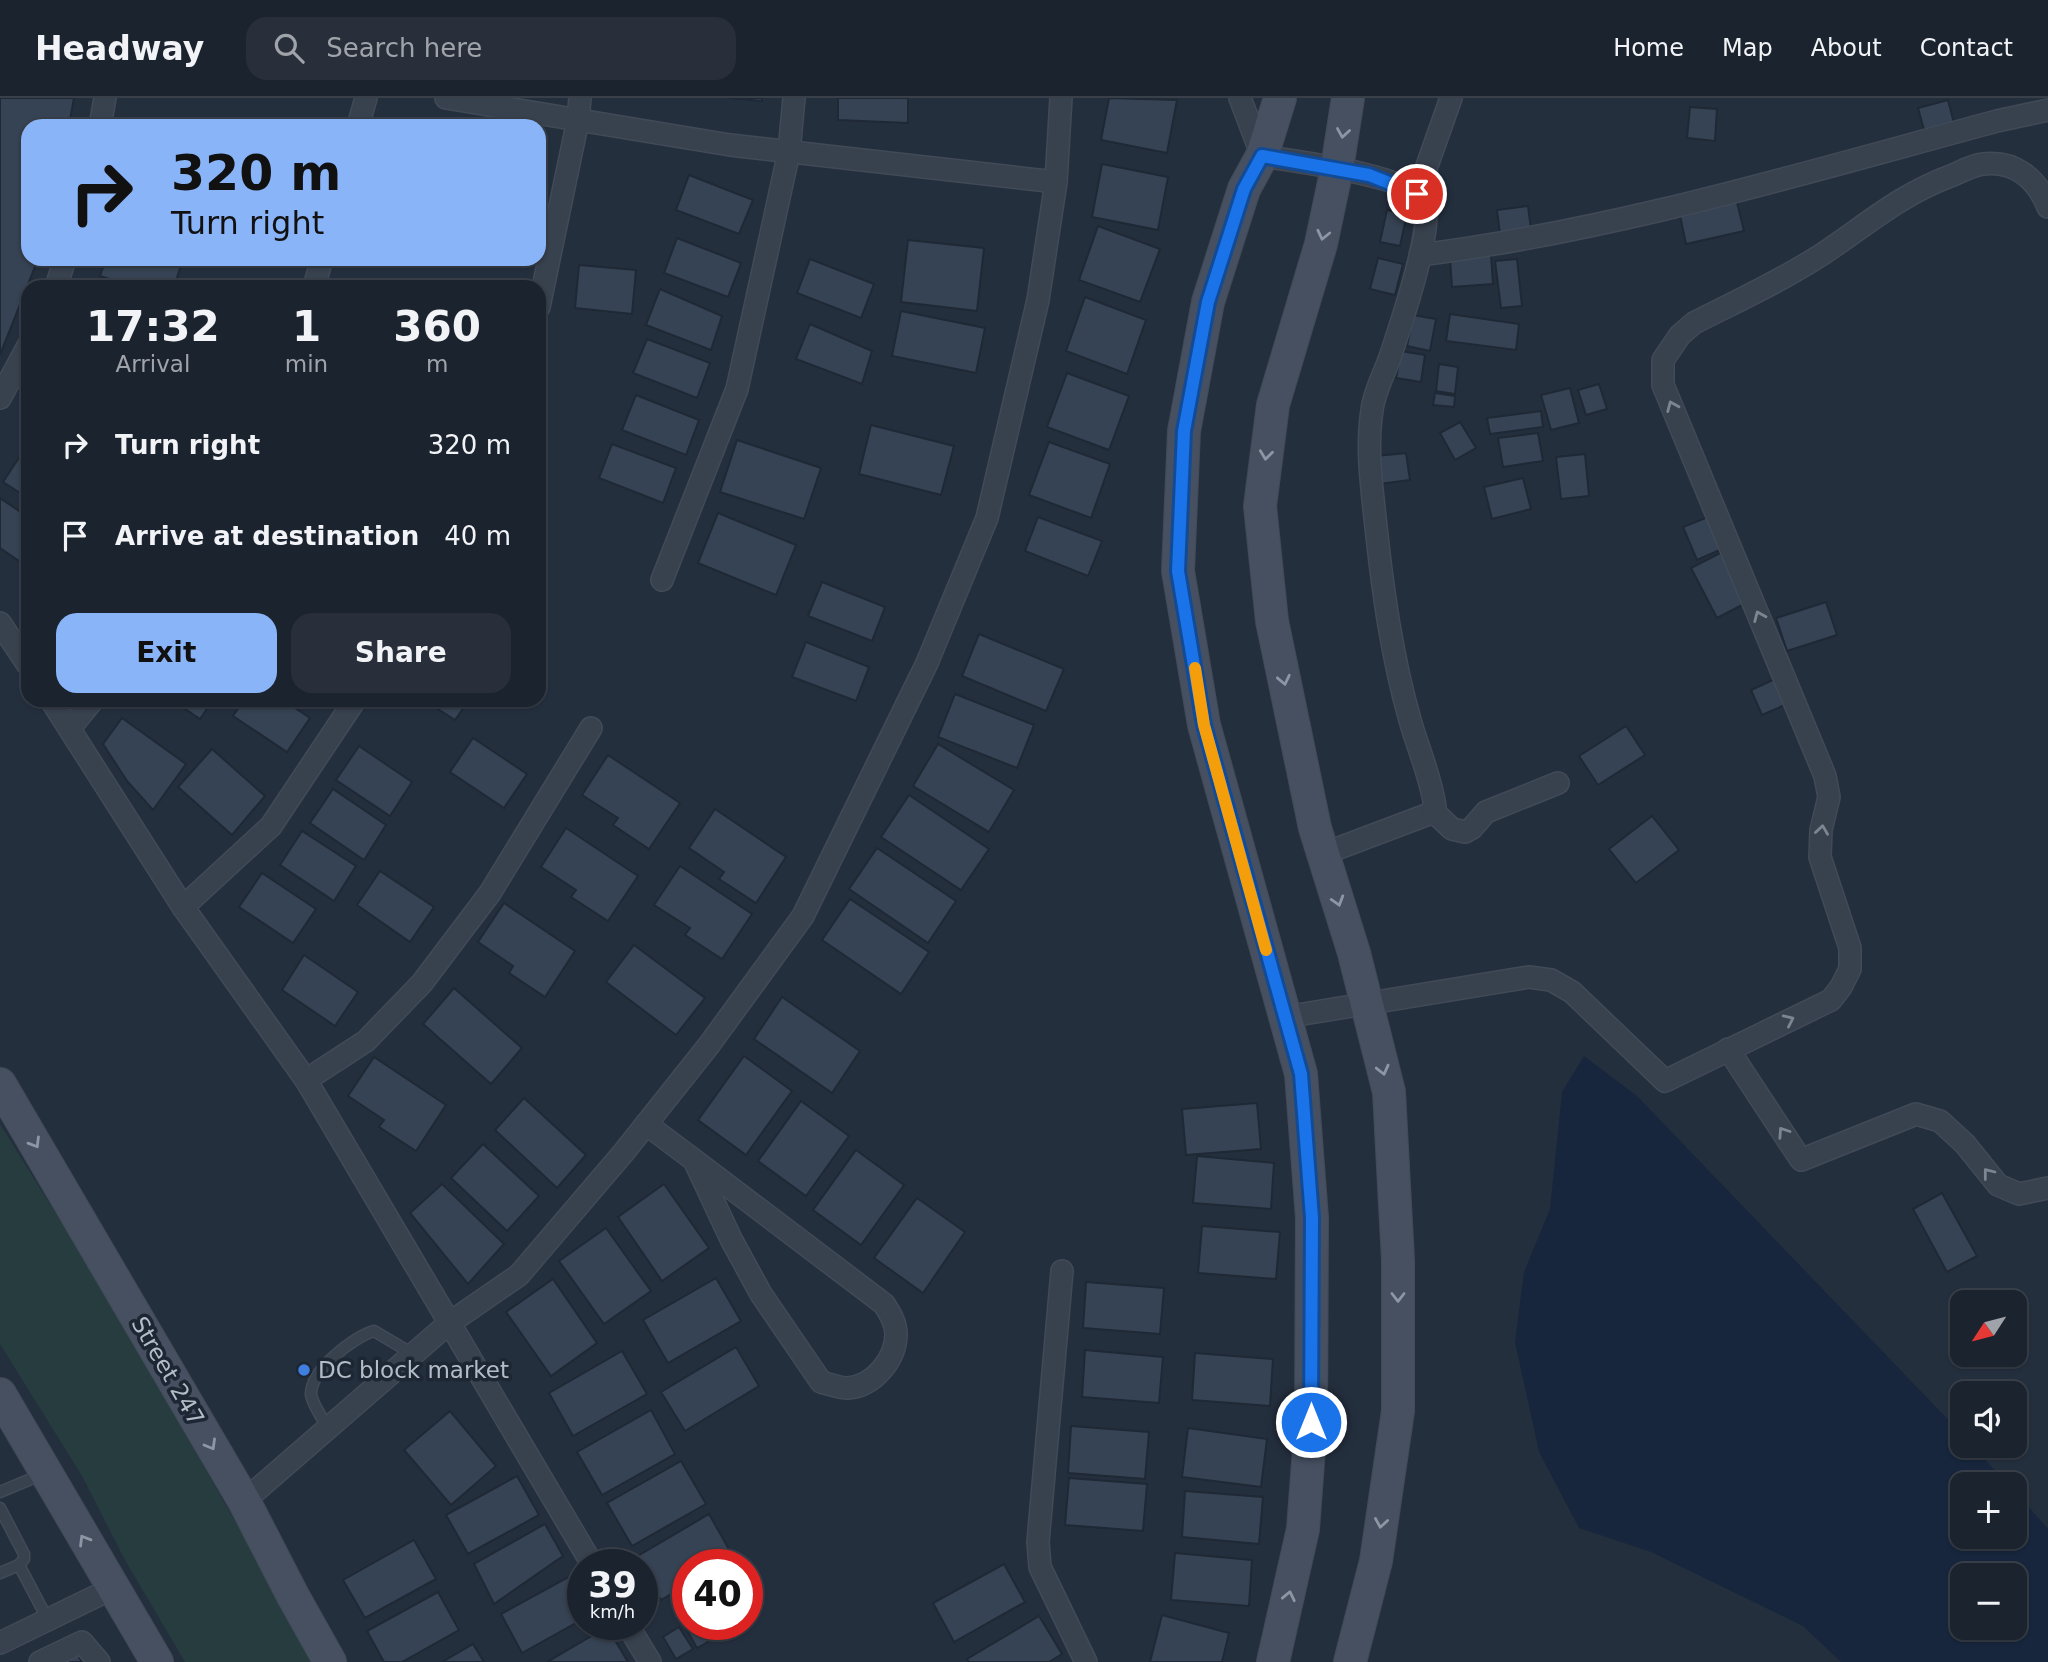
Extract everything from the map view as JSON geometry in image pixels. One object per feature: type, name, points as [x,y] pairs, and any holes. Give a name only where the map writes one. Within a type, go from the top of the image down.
[{"type":"street","points":[[101,119],[104,98]]},
{"type":"street","points":[[360,119],[366,98]]},
{"type":"street","points":[[446,98],[730,145],[1056,182]]},
{"type":"street","points":[[545,280],[578,120],[580,98]]},
{"type":"street","points":[[663,580],[737,389],[789,152],[794,98]]},
{"type":"street","points":[[244,1501],[448,1324],[519,1275],[709,1045],[803,916],[927,663],[987,518],[1038,300],[1056,182],[1061,98]]},
{"type":"street","points":[[1240,98],[1262,156]]},
{"type":"street","points":[[1273,1662],[1303,1529],[1311,1422],[1312,1218],[1301,1074],[1204,725],[1178,571],[1184,431],[1208,302],[1244,189],[1262,156],[1280,98]]},
{"type":"street","points":[[1348,98],[1321,244],[1273,405],[1260,506],[1272,621],[1315,828],[1354,953],[1389,1093],[1398,1260],[1398,1411],[1376,1561],[1350,1662]]},
{"type":"street","points":[[1417,194],[1451,98]]},
{"type":"street","points":[[1420,255],[1472,249],[1637,216],[2048,110]]},
{"type":"street","points":[[1262,156],[1369,175],[1417,194],[1424,201],[1426,209],[1420,255],[1397,337],[1372,407],[1369,437],[1383,594],[1409,719],[1434,799],[1433,811]]},
{"type":"street","points":[[1285,1017],[1529,977],[1551,980],[1572,992],[1665,1081],[1831,1000],[1850,969],[1850,948],[1820,857],[1821,830],[1829,797],[1825,776],[1663,386],[1663,360],[1681,335],[1694,323],[1799,268],[1888,206],[1930,183],[1982,164],[2006,164],[2023,171],[2041,190],[2048,207]]},
{"type":"street","points":[[0,398],[21,359]]},
{"type":"street","points":[[0,623],[21,654]]},
{"type":"street","points":[[56,707],[183,907],[306,1080],[583,1549]]},
{"type":"street","points":[[70,728],[87,707]]},
{"type":"street","points":[[183,907],[271,826],[350,707]]},
{"type":"street","points":[[306,1080],[366,1041],[422,983],[490,894],[591,728]]},
{"type":"street","points":[[1433,811],[1452,829],[1465,832],[1486,812],[1559,783]]},
{"type":"street","points":[[1323,853],[1433,811]]},
{"type":"street","points":[[1728,1049],[1801,1160],[1916,1114],[1940,1121],[1965,1144],[1998,1185],[2019,1194],[2048,1188]]},
{"type":"street","name":"Street 247","points":[[0,1084],[244,1501],[330,1662]]},
{"type":"street","points":[[646,1124],[694,1160],[884,1304],[893,1318],[896,1334],[892,1356],[880,1372],[847,1388],[821,1382],[761,1294],[731,1239],[694,1160]]},
{"type":"street","points":[[1062,1271],[1038,1542],[1040,1567],[1086,1662]]},
{"type":"street","points":[[3,1408],[45,1473],[157,1662]]},
{"type":"street","points":[[0,1643],[113,1588]]},
{"type":"street","points":[[637,1640],[650,1662]]},
{"type":"street","points":[[40,1662],[82,1642],[99,1662]]},
{"type":"lane","points":[[328,1428],[311,1397],[313,1381],[323,1366],[363,1334],[374,1331],[414,1354]]},
{"type":"lane","points":[[0,1492],[45,1473]]},
{"type":"lane","points":[[0,1508],[24,1554],[19,1565],[0,1573]]},
{"type":"lane","points":[[19,1565],[48,1620]]},
{"type":"green space","points":[[0,1124],[106,1294],[315,1662],[185,1662],[125,1560],[82,1476],[0,1344]]},
{"type":"water","points":[[1584,1056],[1637,1096],[1950,1422],[1950,1458],[1983,1458],[1997,1472],[1950,1472],[1950,1549],[2027,1549],[2027,1505],[2048,1529],[2048,1662],[1841,1662],[1803,1626],[1651,1552],[1579,1528],[1539,1452],[1515,1342],[1524,1272],[1550,1209],[1562,1092]]},
{"type":"building","points":[[0,98],[74,98],[70,119],[21,119],[21,266],[35,266],[30,280],[21,280],[21,302],[0,355]]},
{"type":"building","points":[[729,98],[762,98],[762,101]]},
{"type":"building","points":[[838,98],[908,98],[908,123],[838,120]]},
{"type":"building","points":[[1109,98],[1177,100],[1167,153],[1101,140]]},
{"type":"building","points":[[1948,100],[1954,123],[1924,130],[1918,108]]},
{"type":"building","points":[[1690,107],[1717,109],[1715,141],[1687,138]]},
{"type":"building","points":[[1102,164],[1168,177],[1158,230],[1092,217]]},
{"type":"building","points":[[689,175],[753,200],[739,234],[676,210]]},
{"type":"building","points":[[1736,198],[1744,231],[1686,244],[1679,211]]},
{"type":"building","points":[[1528,206],[1531,229],[1500,234],[1497,210]]},
{"type":"building","points":[[1387,210],[1407,214],[1400,246],[1380,242]]},
{"type":"building","points":[[1098,226],[1160,249],[1140,302],[1079,280]]},
{"type":"building","points":[[677,238],[741,263],[728,297],[664,273]]},
{"type":"building","points":[[908,240],[984,248],[977,311],[901,302]]},
{"type":"building","points":[[1491,255],[1493,284],[1452,287],[1450,259]]},
{"type":"building","points":[[1378,258],[1403,264],[1395,295],[1370,289]]},
{"type":"building","points":[[810,259],[874,284],[861,318],[797,293]]},
{"type":"building","points":[[1517,259],[1522,306],[1501,308],[1495,261]]},
{"type":"building","points":[[579,265],[636,270],[632,314],[575,308]]},
{"type":"building","points":[[104,266],[181,266],[176,280],[113,280],[100,276]]},
{"type":"building","points":[[660,289],[722,316],[711,350],[646,325]]},
{"type":"building","points":[[1085,297],[1146,320],[1127,374],[1066,351]]},
{"type":"building","points":[[901,311],[985,328],[976,373],[892,356]]},
{"type":"building","points":[[1450,314],[1519,324],[1516,350],[1446,341]]},
{"type":"building","points":[[1413,315],[1436,319],[1430,351],[1407,346]]},
{"type":"building","points":[[810,324],[872,351],[862,384],[796,359]]},
{"type":"building","points":[[647,339],[710,363],[697,398],[633,373]]},
{"type":"building","points":[[1401,351],[1425,355],[1421,382],[1396,378]]},
{"type":"building","points":[[1439,364],[1458,367],[1455,394],[1436,391]]},
{"type":"building","points":[[1067,373],[1129,396],[1109,450],[1047,427]]},
{"type":"building","points":[[1599,384],[1607,409],[1586,415],[1578,390]]},
{"type":"building","points":[[1570,388],[1579,423],[1551,430],[1541,395]]},
{"type":"building","points":[[1435,393],[1455,396],[1454,407],[1433,405]]},
{"type":"building","points":[[636,395],[699,420],[686,455],[622,430]]},
{"type":"building","points":[[1541,411],[1543,427],[1490,434],[1487,418]]},
{"type":"building","points":[[1460,422],[1476,448],[1455,460],[1440,433]]},
{"type":"building","points":[[871,425],[954,446],[941,495],[859,474]]},
{"type":"building","points":[[1538,433],[1543,461],[1503,467],[1498,438]]},
{"type":"building","points":[[737,440],[821,468],[804,519],[720,492]]},
{"type":"building","points":[[1049,442],[1110,464],[1091,518],[1029,495]]},
{"type":"building","points":[[612,444],[676,468],[663,503],[599,478]]},
{"type":"building","points":[[1406,453],[1410,480],[1379,484],[1376,456]]},
{"type":"building","points":[[1585,454],[1589,496],[1561,499],[1556,457]]},
{"type":"building","points":[[21,455],[21,494],[3,482]]},
{"type":"building","points":[[1523,478],[1531,509],[1492,519],[1484,487]]},
{"type":"building","points":[[0,498],[21,512],[21,562],[0,548]]},
{"type":"building","points":[[718,513],[796,545],[776,595],[698,563]]},
{"type":"building","points":[[1038,517],[1102,541],[1088,576],[1025,551]]},
{"type":"building","points":[[1708,517],[1722,549],[1697,560],[1683,527]]},
{"type":"building","points":[[1724,551],[1750,601],[1717,618],[1691,568]]},
{"type":"building","points":[[822,582],[885,607],[872,641],[808,616]]},
{"type":"building","points":[[1826,602],[1837,635],[1787,651],[1776,618]]},
{"type":"building","points":[[979,634],[1064,669],[1046,711],[962,676]]},
{"type":"building","points":[[806,642],[869,667],[856,701],[792,677]]},
{"type":"building","points":[[1775,679],[1787,704],[1762,715],[1751,690]]},
{"type":"building","points":[[955,694],[1034,725],[1017,768],[938,737]]},
{"type":"building","points":[[182,707],[208,707],[200,719]]},
{"type":"building","points":[[239,707],[294,707],[310,718],[287,752],[233,716]]},
{"type":"building","points":[[435,707],[464,707],[455,720]]},
{"type":"building","points":[[122,718],[186,764],[153,810],[127,781],[103,744]]},
{"type":"building","points":[[1626,726],[1645,755],[1598,785],[1579,756]]},
{"type":"building","points":[[473,738],[527,774],[504,808],[450,772]]},
{"type":"building","points":[[938,744],[1014,790],[989,832],[913,786]]},
{"type":"building","points":[[359,746],[412,782],[390,816],[336,780]]},
{"type":"building","points":[[212,749],[265,796],[232,835],[178,787]]},
{"type":"building","points":[[608,755],[680,803],[649,849],[613,825],[618,818],[582,795]]},
{"type":"building","points":[[333,789],[386,825],[364,860],[310,823]]},
{"type":"building","points":[[909,795],[989,849],[961,890],[881,837]]},
{"type":"building","points":[[715,809],[786,857],[756,903],[719,879],[724,872],[689,848]]},
{"type":"building","points":[[1652,816],[1679,850],[1636,883],[1609,849]]},
{"type":"building","points":[[566,828],[638,876],[608,921],[571,897],[576,890],[541,867]]},
{"type":"building","points":[[302,831],[356,866],[334,901],[280,865]]},
{"type":"building","points":[[877,848],[956,901],[928,943],[849,889]]},
{"type":"building","points":[[680,866],[752,914],[722,959],[685,935],[690,928],[654,905]]},
{"type":"building","points":[[380,871],[434,907],[410,942],[357,905]]},
{"type":"building","points":[[262,873],[316,909],[293,943],[239,907]]},
{"type":"building","points":[[850,899],[929,952],[901,994],[822,940]]},
{"type":"building","points":[[504,903],[575,951],[545,997],[509,973],[513,966],[478,942]]},
{"type":"building","points":[[634,945],[705,998],[676,1035],[606,982]]},
{"type":"building","points":[[304,955],[358,992],[335,1026],[282,990]]},
{"type":"building","points":[[454,988],[522,1048],[491,1084],[423,1024]]},
{"type":"building","points":[[782,997],[860,1051],[832,1093],[754,1039]]},
{"type":"building","points":[[744,1056],[792,1091],[746,1155],[698,1120]]},
{"type":"building","points":[[374,1057],[446,1105],[416,1151],[379,1127],[384,1120],[348,1096]]},
{"type":"building","points":[[524,1098],[586,1155],[557,1188],[495,1130]]},
{"type":"building","points":[[801,1101],[849,1136],[806,1196],[758,1161]]},
{"type":"building","points":[[1257,1103],[1261,1149],[1186,1155],[1182,1109]]},
{"type":"building","points":[[483,1144],[539,1196],[507,1231],[451,1178]]},
{"type":"building","points":[[856,1150],[904,1185],[861,1245],[813,1210]]},
{"type":"building","points":[[1197,1156],[1274,1163],[1271,1209],[1193,1203]]},
{"type":"building","points":[[442,1184],[504,1244],[468,1284],[410,1213]]},
{"type":"building","points":[[664,1184],[709,1248],[662,1281],[618,1217]]},
{"type":"building","points":[[1942,1193],[1977,1256],[1947,1272],[1913,1209]]},
{"type":"building","points":[[917,1198],[965,1232],[923,1293],[874,1258]]},
{"type":"building","points":[[1202,1226],[1280,1232],[1276,1279],[1198,1273]]},
{"type":"building","points":[[606,1228],[651,1291],[604,1324],[559,1261]]},
{"type":"building","points":[[716,1278],[741,1321],[668,1363],[643,1320]]},
{"type":"building","points":[[553,1279],[597,1343],[551,1376],[506,1312]]},
{"type":"building","points":[[1086,1282],[1164,1288],[1160,1334],[1083,1328]]},
{"type":"building","points":[[736,1347],[759,1386],[685,1431],[661,1392]]},
{"type":"building","points":[[1085,1350],[1163,1357],[1159,1403],[1082,1397]]},
{"type":"building","points":[[622,1351],[647,1394],[573,1436],[549,1393]]},
{"type":"building","points":[[1195,1353],[1273,1359],[1270,1406],[1192,1400]]},
{"type":"building","points":[[651,1410],[675,1454],[602,1495],[577,1452]]},
{"type":"building","points":[[450,1411],[496,1466],[451,1505],[404,1450]]},
{"type":"building","points":[[1071,1426],[1149,1432],[1145,1479],[1068,1473]]},
{"type":"building","points":[[1188,1428],[1267,1439],[1261,1487],[1182,1477]]},
{"type":"building","points":[[681,1461],[706,1504],[632,1546],[607,1503]]},
{"type":"building","points":[[517,1476],[539,1515],[468,1554],[446,1515]]},
{"type":"building","points":[[1069,1478],[1147,1484],[1143,1531],[1065,1525]]},
{"type":"building","points":[[1185,1491],[1263,1497],[1259,1544],[1182,1537]]},
{"type":"building","points":[[709,1514],[729,1549],[672,1549],[672,1593],[661,1600],[658,1595],[658,1549],[650,1549]]},
{"type":"building","points":[[545,1524],[563,1556],[494,1604],[474,1564]]},
{"type":"building","points":[[414,1540],[436,1579],[365,1618],[343,1580]]},
{"type":"building","points":[[1175,1553],[1252,1560],[1249,1606],[1171,1600]]},
{"type":"building","points":[[1004,1564],[1025,1602],[954,1642],[933,1603]]},
{"type":"building","points":[[567,1578],[567,1628],[522,1653],[501,1614]]},
{"type":"building","points":[[438,1592],[459,1630],[402,1662],[384,1662],[367,1631]]},
{"type":"building","points":[[1162,1615],[1229,1633],[1222,1662],[1150,1662]]},
{"type":"building","points":[[1039,1616],[1062,1654],[1049,1662],[969,1662],[967,1659]]},
{"type":"building","points":[[672,1631],[672,1640],[687,1640],[693,1649],[676,1659],[663,1637]]},
{"type":"building","points":[[585,1640],[615,1640],[628,1662],[547,1662]]},
{"type":"building","points":[[693,1640],[711,1640],[697,1648]]},
{"type":"building","points":[[473,1644],[484,1662],[442,1662]]},
{"type":"building","points":[[77,1654],[82,1662],[61,1662]]},
{"type":"slow traffic","points":[[1195,668],[1204,725],[1266,950]]},
{"type":"place","name":"DC block market","points":[[304,1370]]},
{"type":"route","points":[[1311,1422],[1312,1218],[1301,1074],[1204,725],[1178,571],[1184,431],[1208,302],[1244,189],[1262,156],[1369,175],[1417,194]]}]
